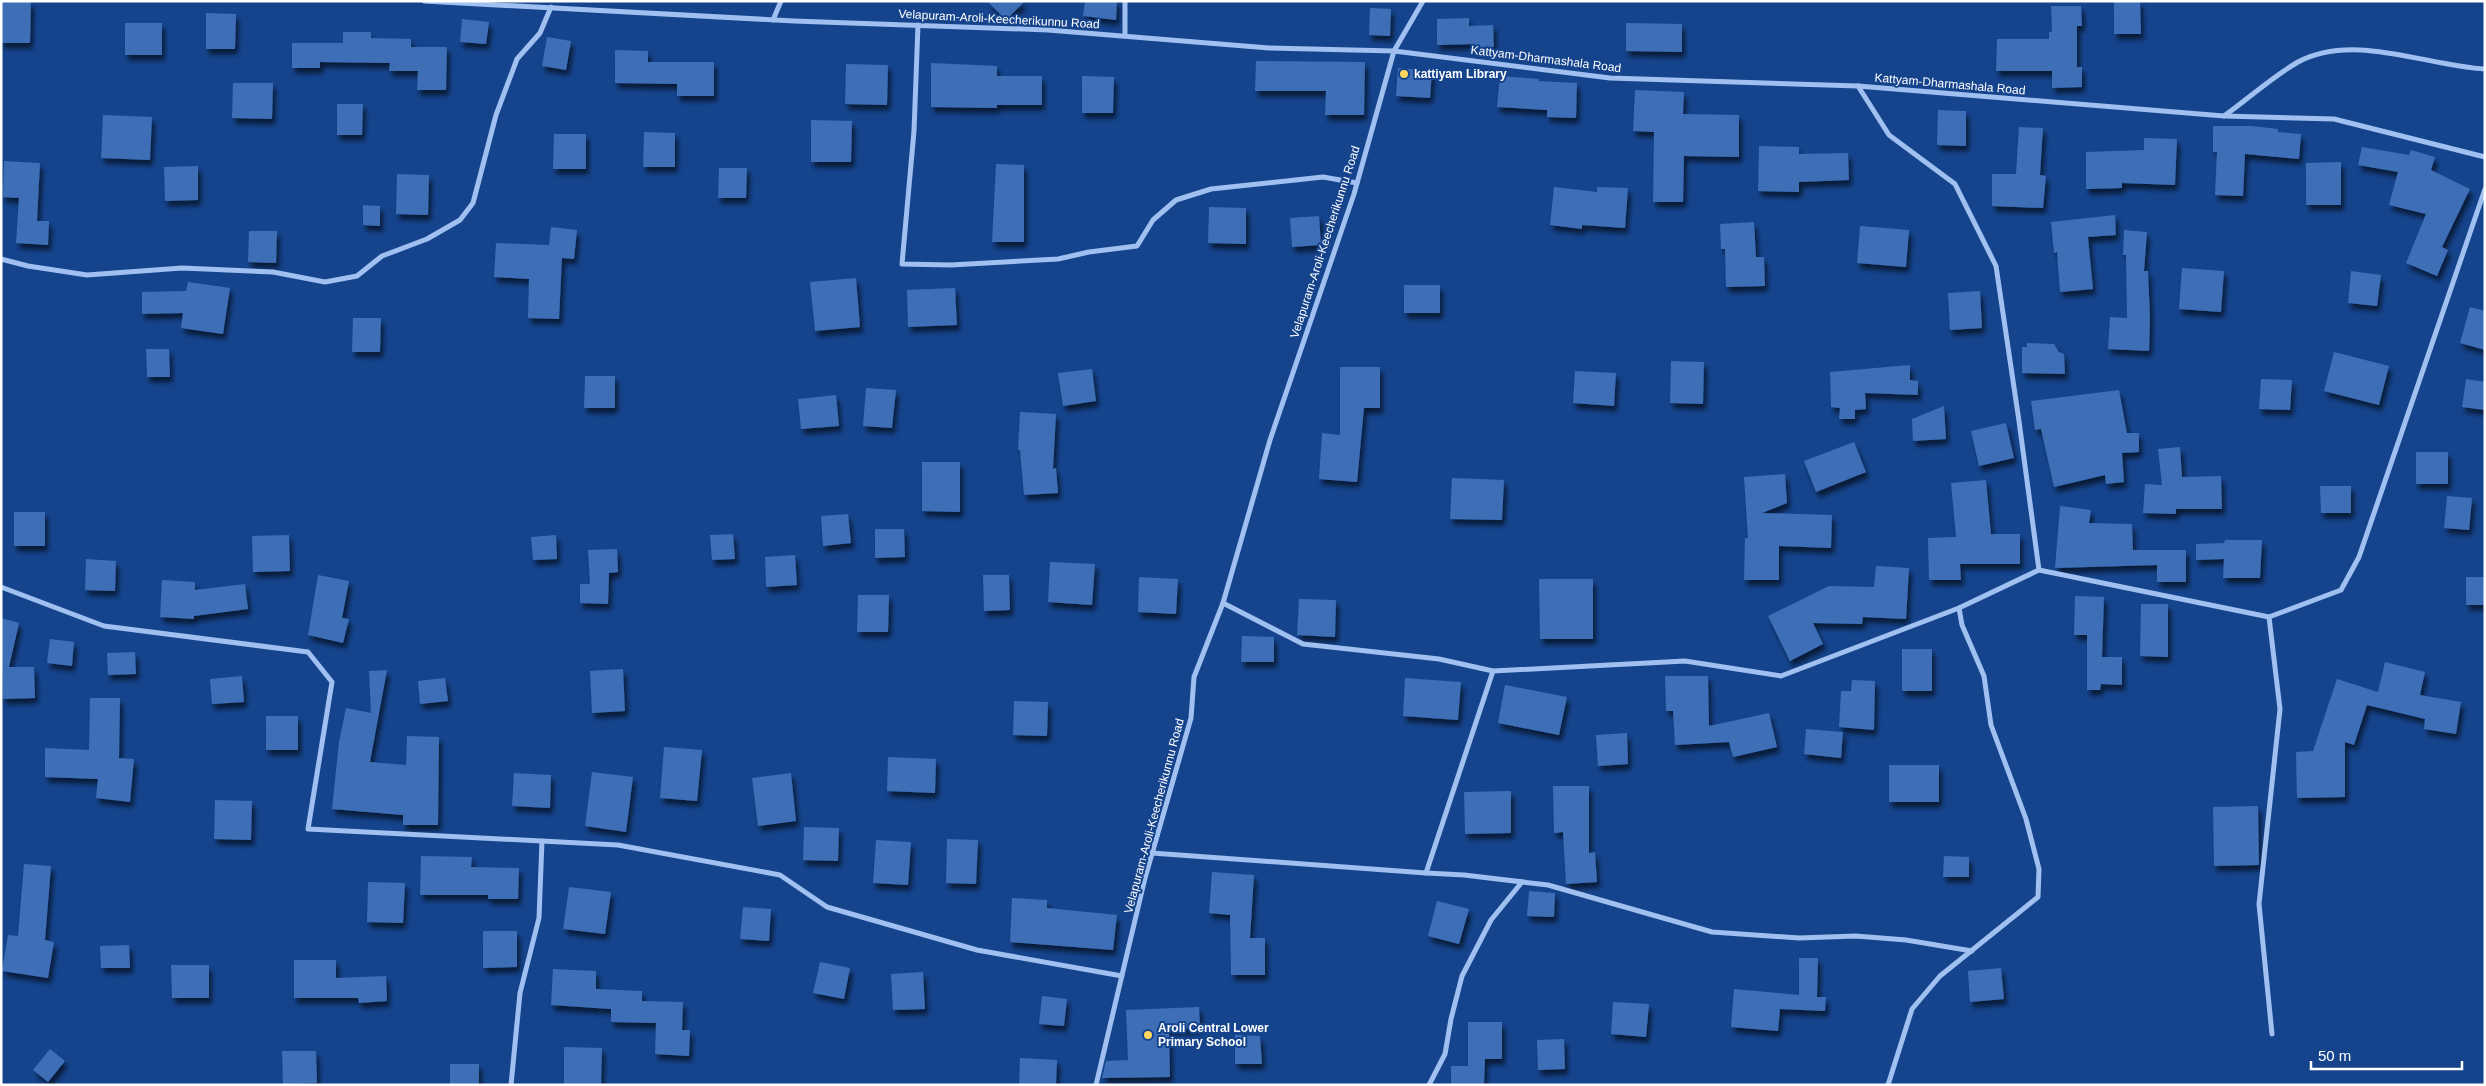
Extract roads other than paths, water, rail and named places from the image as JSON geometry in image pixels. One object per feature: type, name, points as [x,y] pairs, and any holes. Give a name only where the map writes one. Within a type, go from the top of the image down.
[{"type":"street","name":"Velapuram-Aroli-Keecherikunnu Road","points":[[424,1],[774,20],[1048,30],[1270,48],[1394,51],[1357,183],[1270,440],[1223,603],[1194,677],[1192,718],[1152,853],[1096,1085]]},
{"type":"street","points":[[774,20],[781,1]]},
{"type":"street","points":[[1125,1],[1125,36]]},
{"type":"street","points":[[1394,51],[1422,1]]},
{"type":"street","points":[[1,259],[28,266],[87,274],[182,268],[273,272],[324,282],[357,276],[382,256],[427,239],[460,220],[473,202],[496,115],[517,59],[540,33],[550,8]]},
{"type":"street","points":[[918,25],[914,131],[902,264],[951,265],[1058,259],[1089,252],[1136,246],[1153,220],[1176,200],[1211,189],[1323,177],[1357,183]]},
{"type":"street","points":[[2224,116],[2298,62],[2326,52],[2348,50],[2417,57],[2485,69]]},
{"type":"street","name":"Kattyam-Dharmashala Road","points":[[1394,51],[1610,78],[1858,86],[2224,116],[2334,119],[2485,157]]},
{"type":"street","points":[[1858,86],[1889,135],[1955,184],[1996,266],[2020,420],[2039,570]]},
{"type":"street","points":[[1223,603],[1302,644],[1439,659],[1493,671],[1686,661],[1781,676],[1959,608],[2039,570],[2269,617],[2340,590],[2359,557],[2485,190]]},
{"type":"street","points":[[1,587],[104,626],[308,652],[332,682],[308,829],[618,845],[780,875],[827,907],[977,950],[1122,976]]},
{"type":"street","points":[[1888,1085],[1912,1009],[1940,976],[2038,897],[2039,869],[2026,819],[1992,724],[1984,676],[1962,625],[1959,608]]},
{"type":"street","points":[[2269,617],[2280,709],[2259,904],[2272,1034]]},
{"type":"street","points":[[1426,873],[1493,671]]},
{"type":"street","points":[[511,1085],[520,992],[540,918],[542,841]]},
{"type":"street","points":[[1152,853],[1426,873],[1464,874],[1548,885],[1712,932],[1799,938],[1856,936],[1906,940],[1972,951]]},
{"type":"street","points":[[1429,1085],[1446,1054],[1451,1019],[1462,976],[1491,920],[1522,882]]},
{"type":"place","name":"kattiyam Library","points":[[1404,74]]},
{"type":"place","name":"Aroli Central Lower Primary School","points":[[1148,1035]]}]
